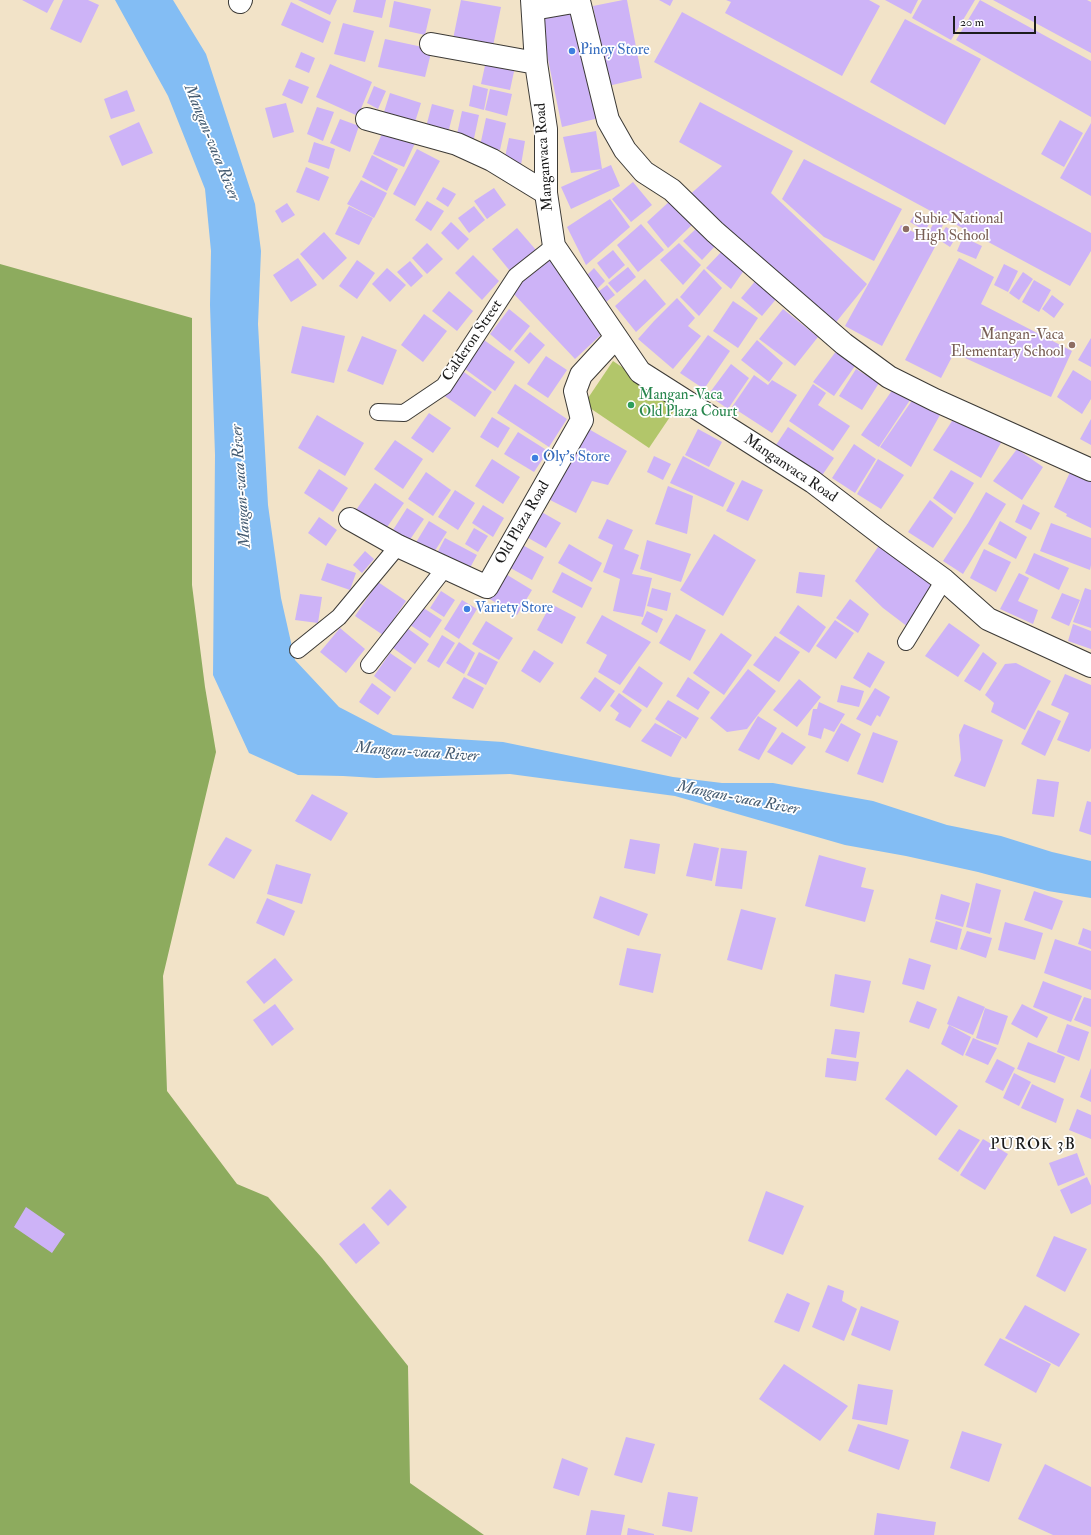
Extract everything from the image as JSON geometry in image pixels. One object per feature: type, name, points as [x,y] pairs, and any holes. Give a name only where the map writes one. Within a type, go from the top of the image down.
[{"type":"street","points":[[533,5],[579,1],[608,120],[625,150],[644,172],[672,190],[715,232],[844,344],[889,377],[935,400],[1091,470]]},
{"type":"street","name":"Manganvaca Road","points":[[533,5],[536,63],[546,128],[546,193],[554,246],[640,372],[813,482],[944,580],[988,619],[1091,666]]},
{"type":"street","points":[[431,44],[536,63]]},
{"type":"street","points":[[367,119],[457,144],[492,160],[546,193]]},
{"type":"street","name":"Old Plaza Road","points":[[445,568],[487,587],[582,420],[575,391],[581,375],[616,337]]},
{"type":"street","points":[[350,519],[398,546],[445,568]]},
{"type":"lane","name":"Calderon Street","points":[[378,412],[404,413],[444,386],[516,276],[554,246]]},
{"type":"lane","points":[[298,650],[339,617],[398,546]]},
{"type":"lane","points":[[369,665],[445,568]]},
{"type":"lane","points":[[906,642],[944,580]]},
{"type":"green space","points":[[0,264],[192,318],[192,585],[205,687],[216,752],[163,976],[167,1091],[237,1184],[268,1197],[322,1258],[408,1366],[410,1483],[484,1535],[0,1535]]},
{"type":"green space","name":"Mangan-Vaca Old Plaza Court","points":[[613,361],[678,405],[649,448],[584,404]]},
{"type":"water","name":"Mangan-vaca River","points":[[115,0],[173,0],[206,54],[255,204],[261,251],[258,324],[268,505],[281,598],[295,660],[339,707],[393,735],[503,742],[673,777],[722,783],[773,783],[873,801],[947,825],[1001,836],[1052,852],[1091,861],[1091,898],[1048,891],[978,872],[906,856],[845,845],[675,796],[510,774],[376,778],[298,775],[249,753],[213,675],[215,455],[210,305],[211,251],[205,189],[168,96]]},
{"type":"building","points":[[22,0],[54,0],[47,13]]},
{"type":"building","points":[[63,0],[88,0],[99,5],[81,43],[50,29]]},
{"type":"building","points":[[298,0],[337,0],[330,15]]},
{"type":"building","points":[[356,0],[386,0],[382,18],[353,12]]},
{"type":"building","points":[[461,0],[501,7],[493,46],[453,39]]},
{"type":"building","points":[[627,0],[642,78],[608,86],[593,6]]},
{"type":"building","points":[[659,0],[673,0],[670,6]]},
{"type":"building","points":[[726,0],[869,0],[880,6],[842,76],[725,13],[731,2]]},
{"type":"building","points":[[885,0],[918,0],[911,14]]},
{"type":"building","points":[[922,0],[975,0],[951,40],[912,18]]},
{"type":"building","points":[[980,0],[1091,61],[1091,117],[956,40]]},
{"type":"building","points":[[993,0],[1087,0],[1091,2],[1091,53]]},
{"type":"building","points":[[394,1],[431,9],[425,35],[389,27]]},
{"type":"building","points":[[291,2],[331,22],[323,43],[281,25]]},
{"type":"building","points":[[574,9],[599,118],[562,127],[539,16]]},
{"type":"building","points":[[682,12],[1091,233],[1091,251],[1070,286],[654,62]]},
{"type":"building","points":[[905,19],[981,59],[945,125],[870,82]]},
{"type":"building","points":[[343,23],[374,31],[365,62],[334,54]]},
{"type":"building","points":[[385,39],[432,49],[425,77],[378,67]]},
{"type":"building","points":[[301,52],[315,58],[309,73],[295,67]]},
{"type":"building","points":[[486,61],[515,67],[510,90],[481,84]]},
{"type":"building","points":[[330,64],[372,82],[358,116],[316,97]]},
{"type":"building","points":[[289,79],[309,87],[302,104],[282,95]]},
{"type":"building","points":[[473,85],[488,89],[484,110],[469,106]]},
{"type":"building","points":[[374,86],[386,91],[378,109],[367,103]]},
{"type":"building","points":[[490,89],[512,94],[507,116],[485,110]]},
{"type":"building","points":[[127,90],[135,111],[111,119],[104,99]]},
{"type":"building","points":[[390,93],[421,103],[415,122],[384,112]]},
{"type":"building","points":[[700,102],[793,151],[771,193],[867,284],[833,326],[686,198],[722,166],[679,142]]},
{"type":"building","points":[[286,103],[294,132],[273,138],[265,108]]},
{"type":"building","points":[[432,104],[454,110],[447,137],[425,131]]},
{"type":"building","points":[[317,107],[334,112],[323,141],[307,134]]},
{"type":"building","points":[[462,111],[479,115],[473,143],[456,139]]},
{"type":"building","points":[[486,118],[506,123],[500,150],[480,146]]},
{"type":"building","points":[[340,119],[359,126],[350,152],[330,143]]},
{"type":"building","points":[[1060,120],[1083,133],[1064,167],[1041,154]]},
{"type":"building","points":[[139,122],[153,153],[122,166],[109,136]]},
{"type":"building","points":[[1091,123],[1091,196],[1060,178]]},
{"type":"building","points":[[385,127],[416,141],[404,167],[373,154]]},
{"type":"building","points":[[596,131],[602,169],[571,173],[563,137]]},
{"type":"building","points":[[509,138],[525,141],[521,165],[504,162]]},
{"type":"building","points":[[314,142],[335,149],[329,169],[308,162]]},
{"type":"building","points":[[417,149],[440,161],[415,206],[393,194]]},
{"type":"building","points":[[372,155],[398,169],[387,191],[362,177]]},
{"type":"building","points":[[804,159],[902,209],[874,261],[824,237],[782,199]]},
{"type":"building","points":[[611,165],[620,186],[571,209],[561,187]]},
{"type":"building","points":[[306,167],[329,177],[319,201],[296,192]]},
{"type":"building","points":[[361,180],[387,193],[374,218],[347,204]]},
{"type":"building","points":[[633,182],[652,205],[631,222],[612,199]]},
{"type":"building","points":[[443,187],[456,194],[448,207],[436,199]]},
{"type":"building","points":[[494,188],[506,205],[487,219],[474,201]]},
{"type":"building","points":[[610,199],[630,227],[586,265],[567,227]]},
{"type":"building","points":[[671,200],[694,223],[668,248],[647,222]]},
{"type":"building","points":[[427,201],[444,211],[431,231],[415,220]]},
{"type":"building","points":[[287,203],[295,215],[282,223],[275,211]]},
{"type":"building","points":[[349,206],[373,218],[359,245],[335,234]]},
{"type":"building","points":[[474,206],[485,220],[469,233],[458,218]]},
{"type":"building","points":[[917,211],[932,219],[925,231],[910,222]]},
{"type":"building","points":[[935,221],[943,225],[936,238],[928,233]]},
{"type":"building","points":[[451,222],[469,239],[458,250],[441,233]]},
{"type":"building","points":[[641,224],[664,250],[638,272],[617,245]]},
{"type":"building","points":[[901,225],[936,245],[882,346],[845,326]]},
{"type":"building","points":[[699,226],[717,244],[702,260],[683,241]]},
{"type":"building","points":[[946,227],[958,234],[950,247],[938,239]]},
{"type":"building","points":[[517,228],[536,250],[510,271],[492,249]]},
{"type":"building","points":[[324,232],[347,258],[323,280],[300,254]]},
{"type":"building","points":[[963,237],[982,246],[976,259],[957,251]]},
{"type":"building","points":[[427,243],[443,259],[427,274],[412,258]]},
{"type":"building","points":[[679,243],[701,265],[683,285],[660,260]]},
{"type":"building","points":[[613,250],[625,265],[609,279],[597,263]]},
{"type":"building","points":[[723,250],[745,269],[731,289],[706,268]]},
{"type":"building","points":[[473,255],[499,281],[482,300],[455,273]]},
{"type":"building","points":[[298,258],[317,285],[291,302],[273,275]]},
{"type":"building","points":[[959,258],[994,277],[981,304],[1072,351],[1051,397],[954,353],[941,378],[905,360]]},
{"type":"building","points":[[357,260],[375,273],[357,299],[339,286]]},
{"type":"building","points":[[550,260],[605,331],[575,359],[511,291]]},
{"type":"building","points":[[410,261],[423,276],[411,287],[397,272]]},
{"type":"building","points":[[1004,264],[1018,271],[1008,292],[994,285]]},
{"type":"building","points":[[628,267],[636,277],[617,293],[608,283]]},
{"type":"building","points":[[387,268],[406,285],[390,302],[372,284]]},
{"type":"building","points":[[594,268],[605,281],[595,291],[584,278]]},
{"type":"building","points":[[704,269],[722,288],[699,316],[680,297]]},
{"type":"building","points":[[1023,272],[1033,279],[1019,300],[1009,293]]},
{"type":"building","points":[[645,279],[666,304],[636,332],[615,306]]},
{"type":"building","points":[[757,279],[777,298],[762,316],[741,298]]},
{"type":"building","points":[[1034,280],[1051,290],[1039,312],[1022,302]]},
{"type":"building","points":[[607,285],[615,295],[606,302],[598,292]]},
{"type":"building","points":[[449,291],[473,311],[457,331],[432,311]]},
{"type":"building","points":[[1052,295],[1064,304],[1054,318],[1042,309]]},
{"type":"building","points":[[677,298],[695,318],[688,326],[701,336],[673,369],[638,339]]},
{"type":"building","points":[[733,301],[758,318],[738,348],[713,331]]},
{"type":"building","points":[[509,309],[530,326],[510,351],[490,334]]},
{"type":"building","points":[[783,309],[818,337],[795,366],[759,339]]},
{"type":"building","points":[[424,314],[447,331],[423,362],[401,345]]},
{"type":"building","points":[[302,326],[345,336],[334,383],[291,373]]},
{"type":"building","points":[[530,332],[545,345],[529,364],[514,351]]},
{"type":"building","points":[[708,335],[730,351],[704,389],[680,373]]},
{"type":"building","points":[[362,336],[397,350],[383,385],[347,371]]},
{"type":"building","points":[[1091,338],[1091,367],[1078,360]]},
{"type":"building","points":[[484,340],[515,362],[495,391],[465,369]]},
{"type":"building","points":[[757,340],[783,363],[769,382],[741,360]]},
{"type":"building","points":[[837,350],[857,363],[834,396],[813,382]]},
{"type":"building","points":[[546,356],[567,370],[548,398],[527,384]]},
{"type":"building","points":[[731,364],[749,378],[728,409],[708,395]]},
{"type":"building","points":[[856,369],[879,383],[862,410],[839,396]]},
{"type":"building","points":[[461,370],[492,392],[475,417],[443,395]]},
{"type":"building","points":[[1073,370],[1091,381],[1091,399],[1082,414],[1057,397]]},
{"type":"building","points":[[754,375],[768,385],[772,380],[797,395],[772,433],[732,407]]},
{"type":"building","points":[[515,384],[567,419],[549,447],[497,413]]},
{"type":"building","points":[[813,384],[826,393],[818,405],[850,426],[833,451],[789,421]]},
{"type":"building","points":[[893,389],[910,400],[879,447],[861,435]]},
{"type":"building","points":[[913,399],[940,415],[911,467],[880,447]]},
{"type":"building","points":[[429,413],[451,428],[433,453],[411,438]]},
{"type":"building","points":[[317,415],[364,443],[345,476],[298,448]]},
{"type":"building","points":[[492,417],[510,428],[498,448],[480,437]]},
{"type":"building","points":[[954,418],[1002,441],[981,478],[933,450]]},
{"type":"building","points":[[1091,419],[1091,445],[1080,439]]},
{"type":"building","points":[[580,424],[627,451],[608,485],[592,481],[576,513],[550,500],[567,467]]},
{"type":"building","points":[[788,427],[834,458],[821,477],[776,445]]},
{"type":"building","points":[[698,429],[722,442],[709,467],[685,455]]},
{"type":"building","points":[[518,432],[548,451],[534,472],[504,454]]},
{"type":"building","points":[[395,440],[423,459],[403,489],[374,469]]},
{"type":"building","points":[[854,444],[876,459],[855,493],[832,478]]},
{"type":"building","points":[[1017,449],[1043,467],[1022,500],[993,481]]},
{"type":"building","points":[[654,456],[671,464],[663,480],[647,472]]},
{"type":"building","points":[[683,456],[735,483],[723,507],[670,483]]},
{"type":"building","points":[[492,459],[520,477],[503,504],[475,486]]},
{"type":"building","points":[[878,459],[904,475],[881,509],[857,494]]},
{"type":"building","points":[[319,469],[348,488],[333,512],[304,493]]},
{"type":"building","points":[[951,470],[974,483],[955,514],[933,498]]},
{"type":"building","points":[[1071,470],[1091,479],[1091,528],[1066,516],[1067,514],[1054,507]]},
{"type":"building","points":[[426,472],[451,490],[433,516],[408,499]]},
{"type":"building","points":[[742,480],[763,490],[748,521],[726,511]]},
{"type":"building","points":[[375,483],[404,503],[385,530],[356,510]]},
{"type":"building","points":[[668,486],[693,496],[687,534],[655,524]]},
{"type":"building","points":[[455,490],[475,503],[458,530],[438,517]]},
{"type":"building","points":[[986,492],[1006,504],[963,574],[943,561]]},
{"type":"building","points":[[930,500],[953,518],[933,548],[908,532]]},
{"type":"building","points":[[1023,504],[1040,513],[1031,530],[1015,522]]},
{"type":"building","points":[[483,505],[504,518],[493,537],[472,523]]},
{"type":"building","points":[[407,508],[424,519],[409,541],[393,530]]},
{"type":"building","points":[[538,510],[561,523],[546,548],[523,535]]},
{"type":"building","points":[[319,517],[337,530],[326,546],[308,533]]},
{"type":"building","points":[[607,519],[633,530],[624,549],[639,555],[632,574],[652,578],[643,617],[613,611],[620,579],[603,572],[613,545],[598,538]]},
{"type":"building","points":[[429,521],[447,532],[429,560],[412,549]]},
{"type":"building","points":[[1000,521],[1027,537],[1016,559],[988,544]]},
{"type":"building","points":[[1051,523],[1091,538],[1090,570],[1040,551]]},
{"type":"building","points":[[474,528],[488,536],[478,552],[465,544]]},
{"type":"building","points":[[714,534],[756,560],[723,616],[680,590]]},
{"type":"building","points":[[445,538],[477,555],[465,577],[434,559]]},
{"type":"building","points":[[647,540],[691,554],[681,582],[640,569]]},
{"type":"building","points":[[519,543],[544,557],[532,580],[507,566]]},
{"type":"building","points":[[569,544],[602,563],[592,582],[558,563]]},
{"type":"building","points":[[880,544],[933,584],[908,627],[883,608],[855,581]]},
{"type":"building","points":[[984,549],[1011,562],[996,592],[970,578]]},
{"type":"building","points":[[365,551],[374,559],[362,573],[353,565]]},
{"type":"building","points":[[1034,553],[1069,568],[1059,590],[1025,573]]},
{"type":"building","points":[[327,563],[356,573],[350,590],[321,580]]},
{"type":"building","points":[[562,572],[592,588],[582,608],[552,592]]},
{"type":"building","points":[[799,572],[825,575],[822,597],[796,593]]},
{"type":"building","points":[[504,573],[532,590],[517,615],[488,598]]},
{"type":"building","points":[[1019,573],[1029,578],[1018,601],[1038,610],[1033,624],[1000,609]]},
{"type":"building","points":[[378,582],[406,601],[383,635],[355,616]]},
{"type":"building","points":[[652,588],[671,593],[667,611],[647,606]]},
{"type":"building","points":[[1085,588],[1091,590],[1091,628],[1073,622]]},
{"type":"building","points":[[441,591],[455,600],[444,617],[430,608]]},
{"type":"building","points":[[1062,593],[1080,600],[1069,626],[1051,618]]},
{"type":"building","points":[[300,594],[322,597],[318,623],[295,620]]},
{"type":"building","points":[[850,599],[869,614],[858,633],[836,618]]},
{"type":"building","points":[[462,600],[477,609],[459,639],[444,629]]},
{"type":"building","points":[[551,604],[576,617],[562,644],[537,630]]},
{"type":"building","points":[[798,605],[826,627],[809,653],[779,633]]},
{"type":"building","points":[[422,607],[442,620],[430,638],[410,625]]},
{"type":"building","points":[[647,611],[663,619],[657,633],[641,624]]},
{"type":"building","points":[[676,614],[706,630],[690,661],[659,643]]},
{"type":"building","points":[[602,615],[651,642],[620,685],[598,672],[607,655],[586,643]]},
{"type":"building","points":[[835,620],[854,633],[836,659],[816,646]]},
{"type":"building","points":[[486,621],[513,638],[499,660],[472,644]]},
{"type":"building","points":[[949,623],[980,645],[958,677],[925,656]]},
{"type":"building","points":[[1073,624],[1091,631],[1091,649],[1068,641]]},
{"type":"building","points":[[340,628],[365,649],[346,673],[320,652]]},
{"type":"building","points":[[407,628],[429,644],[415,664],[393,648]]},
{"type":"building","points":[[721,633],[752,655],[724,695],[693,673]]},
{"type":"building","points":[[442,635],[455,643],[439,668],[427,661]]},
{"type":"building","points":[[775,636],[800,652],[779,682],[753,665]]},
{"type":"building","points":[[459,642],[475,653],[464,674],[446,663]]},
{"type":"building","points":[[534,650],[554,663],[540,683],[521,671]]},
{"type":"building","points":[[479,652],[498,662],[486,685],[467,675]]},
{"type":"building","points":[[868,652],[885,662],[870,688],[853,678]]},
{"type":"building","points":[[983,652],[997,663],[980,691],[964,681]]},
{"type":"building","points":[[390,653],[412,668],[395,692],[374,676]]},
{"type":"building","points":[[1016,663],[1051,681],[1025,730],[991,712],[994,703],[985,695],[1005,664]]},
{"type":"building","points":[[639,666],[663,683],[647,708],[622,692]]},
{"type":"building","points":[[748,669],[776,691],[747,729],[727,732],[710,718]]},
{"type":"building","points":[[1065,674],[1091,685],[1091,748],[1089,752],[1057,740],[1069,713],[1051,705]]},
{"type":"building","points":[[464,677],[484,688],[473,709],[452,698]]},
{"type":"building","points":[[595,677],[615,691],[600,712],[580,698]]},
{"type":"building","points":[[688,677],[710,692],[698,710],[676,696]]},
{"type":"building","points":[[799,679],[821,697],[797,727],[773,710]]},
{"type":"building","points":[[372,683],[391,697],[378,715],[359,702]]},
{"type":"building","points":[[841,685],[864,691],[859,707],[837,702]]},
{"type":"building","points":[[875,688],[890,697],[880,717],[877,715],[871,726],[856,719]]},
{"type":"building","points":[[619,693],[642,710],[630,728],[615,720],[619,713],[610,706]]},
{"type":"building","points":[[668,700],[699,718],[686,739],[655,719]]},
{"type":"building","points":[[819,702],[845,714],[834,732],[824,728],[821,739],[808,735],[813,709],[817,709]]},
{"type":"building","points":[[1038,710],[1061,721],[1045,756],[1021,744]]},
{"type":"building","points":[[758,716],[777,728],[759,760],[738,750]]},
{"type":"building","points":[[655,723],[682,737],[671,757],[641,741]]},
{"type":"building","points":[[841,723],[861,734],[848,762],[825,752]]},
{"type":"building","points":[[964,724],[1003,740],[985,787],[954,776],[961,760],[959,735]]},
{"type":"building","points":[[782,732],[806,747],[792,765],[767,752]]},
{"type":"building","points":[[873,732],[898,741],[883,783],[857,774]]},
{"type":"building","points":[[1037,779],[1059,782],[1054,817],[1032,814]]},
{"type":"building","points":[[312,794],[348,813],[331,841],[295,821]]},
{"type":"building","points":[[1087,801],[1091,802],[1091,835],[1079,831]]},
{"type":"building","points":[[226,837],[252,850],[234,879],[208,865]]},
{"type":"building","points":[[630,839],[660,844],[655,874],[624,868]]},
{"type":"building","points":[[694,843],[719,848],[712,881],[686,876]]},
{"type":"building","points":[[721,848],[747,851],[742,889],[715,886]]},
{"type":"building","points":[[819,855],[866,868],[861,887],[874,890],[865,922],[805,906]]},
{"type":"building","points":[[276,864],[311,874],[302,904],[267,894]]},
{"type":"building","points":[[976,883],[1001,890],[990,934],[966,927]]},
{"type":"building","points":[[1034,891],[1063,901],[1052,930],[1024,920]]},
{"type":"building","points":[[941,894],[970,903],[963,927],[935,919]]},
{"type":"building","points":[[600,896],[648,914],[639,936],[593,918]]},
{"type":"building","points":[[267,898],[295,911],[284,936],[256,923]]},
{"type":"building","points":[[741,909],[776,918],[762,970],[727,960]]},
{"type":"building","points":[[936,921],[962,929],[957,950],[930,942]]},
{"type":"building","points":[[1005,922],[1043,933],[1035,960],[998,950]]},
{"type":"building","points":[[1083,928],[1091,931],[1091,949],[1078,944]]},
{"type":"building","points":[[967,931],[992,938],[986,958],[960,949]]},
{"type":"building","points":[[1055,939],[1091,951],[1091,990],[1044,973]]},
{"type":"building","points":[[627,948],[661,954],[653,993],[619,985]]},
{"type":"building","points":[[275,958],[293,980],[264,1004],[246,982]]},
{"type":"building","points":[[909,958],[931,965],[924,990],[902,984]]},
{"type":"building","points":[[835,974],[871,981],[864,1013],[830,1006]]},
{"type":"building","points":[[1043,981],[1082,996],[1071,1022],[1033,1007]]},
{"type":"building","points":[[958,996],[985,1007],[973,1035],[947,1024]]},
{"type":"building","points":[[1084,997],[1091,999],[1091,1027],[1074,1020]]},
{"type":"building","points":[[917,1001],[937,1009],[929,1029],[909,1022]]},
{"type":"building","points":[[275,1004],[294,1029],[272,1046],[253,1020]]},
{"type":"building","points":[[1022,1004],[1048,1017],[1037,1038],[1011,1024]]},
{"type":"building","points":[[985,1008],[1008,1016],[998,1045],[976,1038]]},
{"type":"building","points":[[1067,1024],[1089,1032],[1079,1061],[1057,1052]]},
{"type":"building","points":[[949,1025],[971,1037],[963,1056],[941,1044]]},
{"type":"building","points":[[835,1029],[860,1032],[856,1058],[831,1054]]},
{"type":"building","points":[[973,1038],[997,1048],[988,1065],[965,1055]]},
{"type":"building","points":[[1028,1042],[1065,1057],[1055,1083],[1017,1069]]},
{"type":"building","points":[[827,1058],[859,1062],[856,1081],[825,1077]]},
{"type":"building","points":[[997,1059],[1015,1068],[1003,1091],[985,1082]]},
{"type":"building","points":[[1091,1068],[1091,1102],[1080,1097]]},
{"type":"building","points":[[907,1069],[958,1106],[936,1136],[885,1099]]},
{"type":"building","points":[[1014,1073],[1031,1082],[1019,1106],[1003,1098]]},
{"type":"building","points":[[1032,1084],[1064,1099],[1056,1123],[1021,1108]]},
{"type":"building","points":[[1077,1109],[1091,1115],[1091,1139],[1069,1130]]},
{"type":"building","points":[[959,1129],[980,1140],[958,1172],[938,1159]]},
{"type":"building","points":[[983,1139],[1008,1154],[985,1190],[960,1175]]},
{"type":"building","points":[[1077,1153],[1085,1175],[1058,1186],[1049,1163]]},
{"type":"building","points":[[1087,1177],[1091,1186],[1091,1204],[1071,1214],[1060,1190]]},
{"type":"building","points":[[390,1189],[407,1207],[388,1226],[371,1208]]},
{"type":"building","points":[[766,1191],[804,1206],[783,1255],[748,1241]]},
{"type":"building","points":[[26,1207],[65,1234],[52,1253],[14,1227]]},
{"type":"building","points":[[364,1223],[380,1243],[356,1264],[339,1244]]},
{"type":"building","points":[[1054,1236],[1087,1249],[1065,1292],[1036,1276]]},
{"type":"building","points":[[828,1285],[844,1291],[842,1301],[857,1309],[844,1341],[812,1327]]},
{"type":"building","points":[[787,1293],[810,1303],[799,1332],[774,1322]]},
{"type":"building","points":[[1025,1305],[1080,1334],[1059,1367],[1005,1338]]},
{"type":"building","points":[[861,1306],[899,1321],[890,1351],[851,1335]]},
{"type":"building","points":[[1000,1338],[1051,1364],[1036,1393],[984,1365]]},
{"type":"building","points":[[784,1364],[848,1406],[820,1441],[759,1399]]},
{"type":"building","points":[[858,1384],[893,1390],[887,1425],[852,1419]]},
{"type":"building","points":[[858,1424],[909,1440],[899,1470],[848,1451]]},
{"type":"building","points":[[962,1431],[1002,1444],[989,1482],[950,1468]]},
{"type":"building","points":[[626,1437],[655,1444],[642,1483],[614,1475]]},
{"type":"building","points":[[562,1458],[588,1468],[579,1496],[553,1488]]},
{"type":"building","points":[[1045,1464],[1091,1487],[1091,1535],[1053,1535],[1018,1519]]},
{"type":"building","points":[[668,1492],[698,1497],[692,1532],[662,1526]]},
{"type":"building","points":[[591,1510],[625,1515],[621,1535],[586,1535]]},
{"type":"building","points":[[877,1513],[936,1522],[934,1535],[874,1535]]},
{"type":"building","points":[[628,1528],[654,1534],[654,1535],[627,1535]]},
{"type":"place","name":"Pinoy Store","points":[[572,51]]},
{"type":"place","name":"Subic National High School","points":[[906,229]]},
{"type":"place","name":"Mangan-Vaca Elementary School","points":[[1072,345]]},
{"type":"place","name":"Mangan-Vaca Old Plaza Court","points":[[631,405]]},
{"type":"place","name":"Oly's Store","points":[[535,458]]},
{"type":"place","name":"Variety Store","points":[[467,609]]},
{"type":"district","name":"PUROK 3B","points":[[1033,1146]]}]
